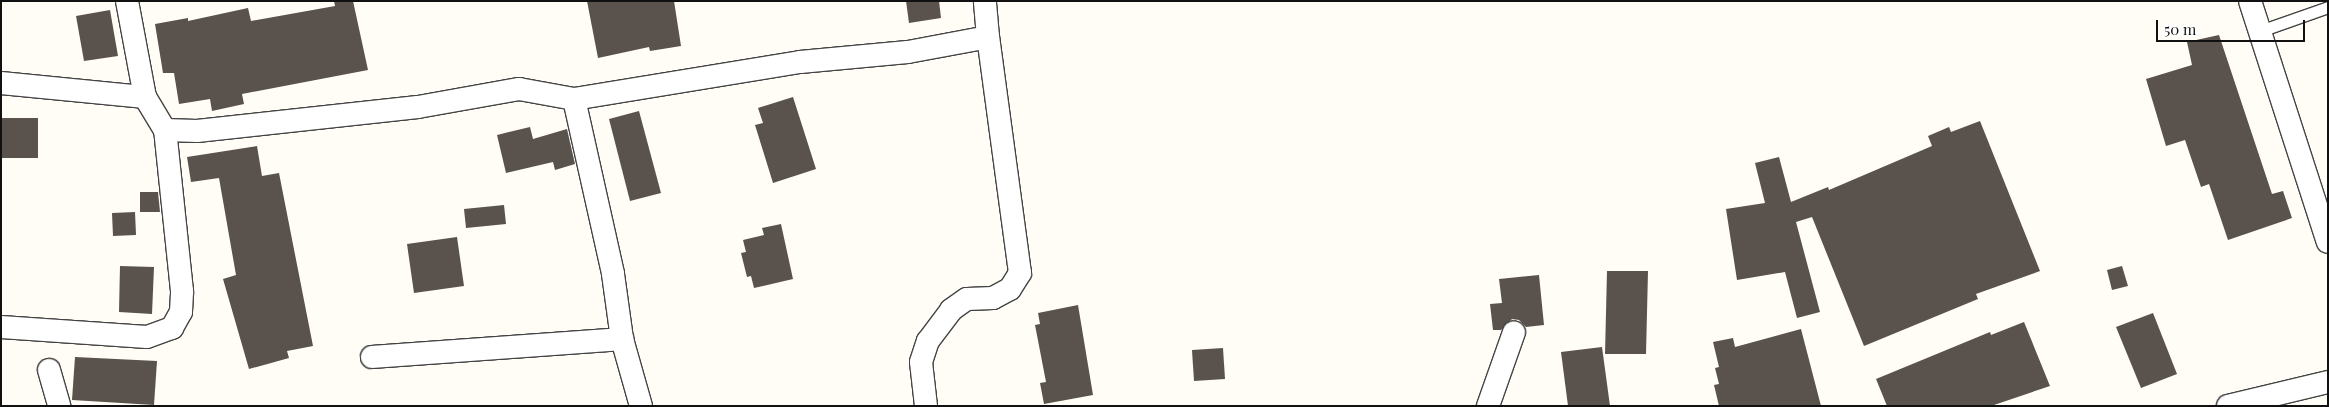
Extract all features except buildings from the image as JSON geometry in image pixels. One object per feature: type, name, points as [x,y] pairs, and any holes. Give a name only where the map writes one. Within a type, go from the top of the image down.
[{"type":"street","points":[[1,327],[148,337],[172,328],[181,312],[182,291],[166,130],[146,97],[128,1]]},
{"type":"street","points":[[926,406],[921,362],[928,341],[951,310],[967,299],[993,298],[1010,289],[1020,273],[988,37],[985,1]]},
{"type":"street","points":[[2250,1],[2328,242]]},
{"type":"street","points":[[166,130],[197,131],[418,107],[519,88],[574,99],[800,62],[908,52],[988,37]]},
{"type":"street","points":[[1,83],[146,97]]},
{"type":"street","points":[[574,99],[613,274],[622,340],[641,406]]},
{"type":"street","points":[[1488,406],[1514,332]]},
{"type":"street","points":[[372,357],[622,340]]},
{"type":"street","points":[[48,370],[58,406]]},
{"type":"street","points":[[2228,406],[2328,382]]},
{"type":"lane","points":[[2260,31],[2328,8]]}]
